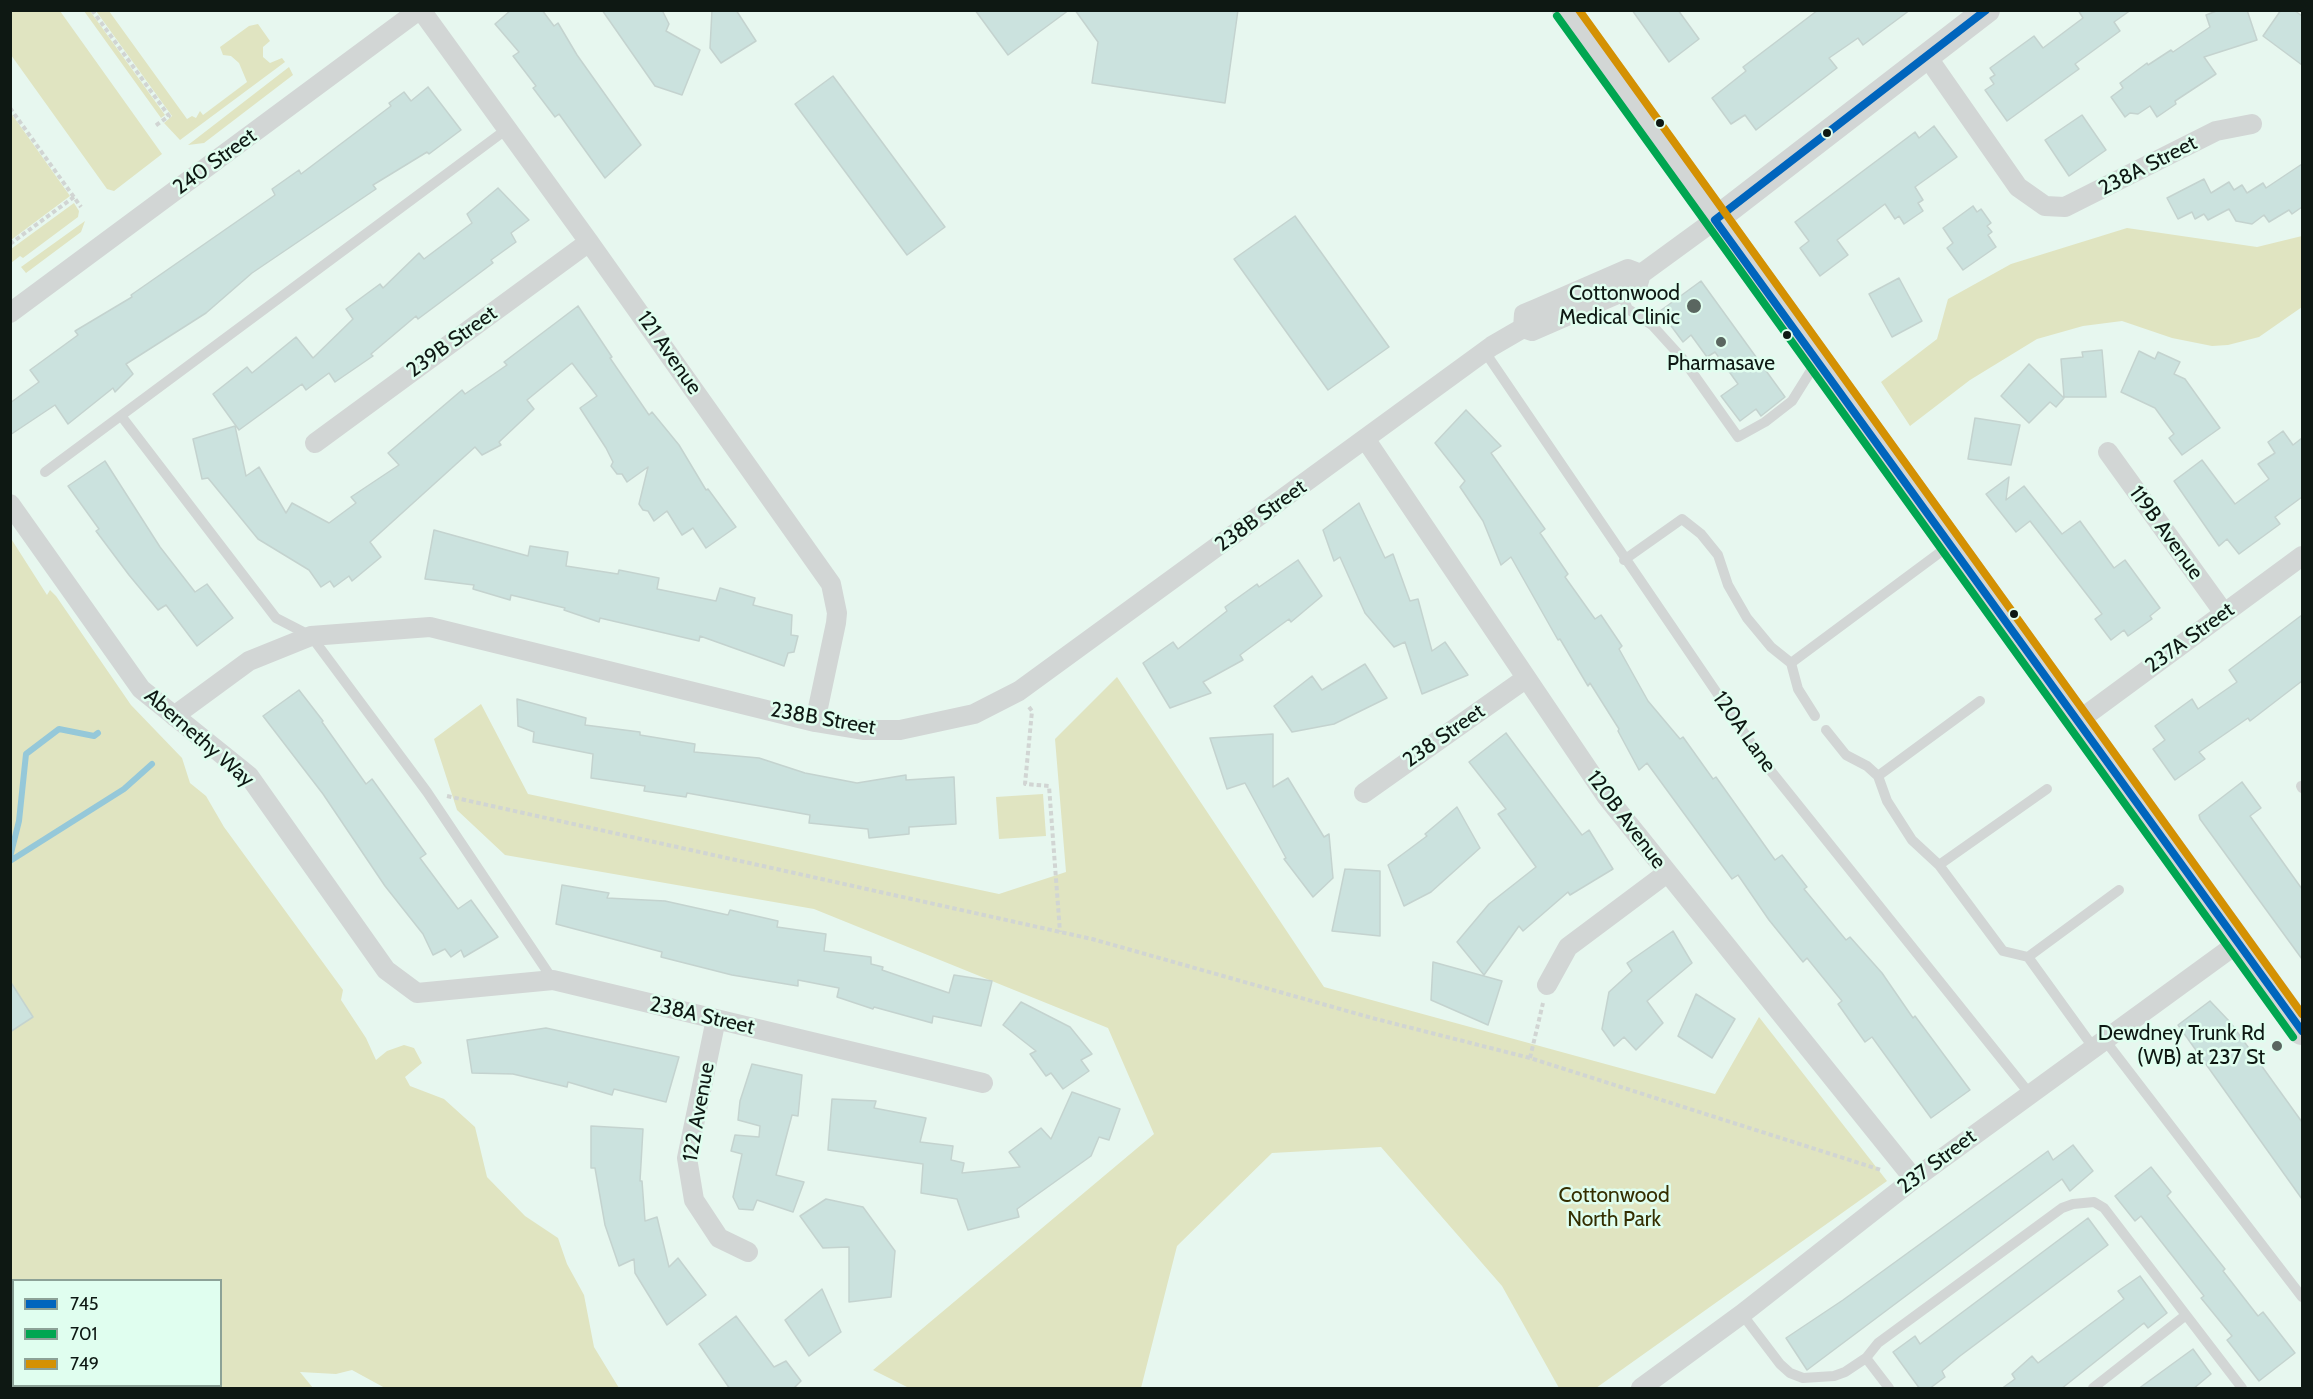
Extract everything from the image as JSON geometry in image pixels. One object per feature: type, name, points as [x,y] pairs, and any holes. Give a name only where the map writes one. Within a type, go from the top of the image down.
[{"type":"main road","points":[[1566,10],[1715,220],[2302,1031]]},
{"type":"street","name":"121 Avenue","points":[[420,10],[589,242],[831,584],[836,606],[836,623],[815,722]]},
{"type":"street","name":"240 Street","points":[[10,314],[420,10]]},
{"type":"street","name":"238B Street","points":[[1523,328],[1532,331],[1621,294],[1638,284],[1641,274],[1928,58],[1987,10]]},
{"type":"street","name":"238A Street","points":[[1928,58],[2018,187],[2044,206],[2066,207],[2216,131],[2252,124]]},
{"type":"street","name":"239B Street","points":[[315,443],[589,242]]},
{"type":"street","name":"238B Street","points":[[1523,328],[1524,314],[1628,269],[1641,274]]},
{"type":"street","name":"238B Street","points":[[174,716],[249,661],[311,636],[430,627],[815,722],[862,730],[900,730],[974,714],[1018,691],[1485,352],[1523,328]]},
{"type":"street","name":"120B Avenue","points":[[1366,440],[1606,796],[1914,1179]]},
{"type":"street","name":"119B Avenue","points":[[2108,452],[2224,613]]},
{"type":"street","name":"Abernethy Way","points":[[10,504],[141,689],[249,776],[386,969],[417,993]]},
{"type":"street","name":"237A Street","points":[[2078,721],[2302,556]]},
{"type":"street","name":"238 Street","points":[[1364,793],[1525,679]]},
{"type":"street","points":[[1547,985],[1568,947],[1667,873]]},
{"type":"street","name":"237 Street","points":[[1645,1388],[1914,1179],[2029,1093],[2238,943]]},
{"type":"street","name":"238A Street","points":[[417,993],[553,980],[983,1083]]},
{"type":"street","name":"122 Avenue","points":[[716,1019],[687,1158],[693,1200],[718,1238],[748,1252]]},
{"type":"lane","points":[[45,472],[507,129]]},
{"type":"lane","points":[[1621,294],[1628,309],[1652,325],[1682,358],[1738,437],[1765,422],[1792,401],[1817,361]]},
{"type":"lane","name":"120A Lane","points":[[1485,352],[1624,560],[1766,765],[2029,1093]]},
{"type":"lane","points":[[122,417],[276,618],[311,636],[427,792],[553,980]]},
{"type":"lane","points":[[1624,560],[1682,519],[1701,534],[1719,555],[1728,585],[1747,618],[1771,647],[1791,663],[1798,689],[1815,716]]},
{"type":"lane","points":[[1791,663],[1950,545]]},
{"type":"lane","points":[[1878,777],[1980,701]]},
{"type":"lane","points":[[1827,730],[1846,755],[1867,766],[1878,777],[1887,801],[1912,840],[1939,865],[2003,951],[2028,957],[2302,1297]]},
{"type":"lane","points":[[1939,865],[2047,789]]},
{"type":"lane","points":[[2028,957],[2119,890]]},
{"type":"lane","points":[[1742,1314],[1779,1364],[1803,1378],[1834,1376],[1845,1372],[1866,1358],[1878,1343],[2062,1208],[2094,1202],[2104,1208],[2242,1389]]},
{"type":"lane","points":[[2093,1389],[2186,1315]]},
{"type":"lane","points":[[1866,1358],[1889,1389]]},
{"type":"path","points":[[93,10],[169,116],[155,126]]},
{"type":"path","points":[[10,108],[81,207]]},
{"type":"path","points":[[10,244],[74,197]]},
{"type":"path","points":[[1018,691],[1032,711],[1025,784],[1049,786],[1060,932]]},
{"type":"path","points":[[427,792],[1060,932],[1372,1018],[1530,1058],[1888,1172]]},
{"type":"path","points":[[1530,1058],[1547,985]]},
{"type":"green space","points":[[10,11],[60,11],[162,154],[114,191],[107,189],[11,55]]},
{"type":"green space","points":[[84,11],[90,11],[165,115],[161,118]]},
{"type":"green space","points":[[96,11],[109,11],[187,119],[192,116],[196,118],[200,111],[203,115],[247,82],[239,63],[231,56],[223,55],[220,47],[249,26],[258,24],[270,41],[263,47],[263,57],[270,63],[282,58],[285,62],[180,140],[164,123],[172,116]]},
{"type":"green space","points":[[289,67],[293,75],[204,143],[188,145]]},
{"type":"green space","points":[[11,113],[70,196],[10,240]]},
{"type":"green space","points":[[74,203],[79,211],[78,217],[23,258],[20,256],[11,263],[11,249]]},
{"type":"green space","points":[[85,221],[81,232],[26,273],[21,267]]},
{"type":"green space","points":[[2127,228],[2257,247],[2302,236],[2302,307],[2259,337],[2228,345],[2212,346],[2172,338],[2122,321],[2083,326],[2037,339],[1970,380],[1910,426],[1881,382],[1937,339],[1948,299],[2011,264]]},
{"type":"green space","points":[[10,537],[47,595],[50,590],[56,596],[131,705],[182,758],[190,783],[206,796],[224,827],[343,990],[341,1000],[366,1038],[376,1060],[387,1051],[404,1045],[414,1048],[422,1063],[405,1077],[410,1086],[444,1099],[475,1127],[487,1177],[525,1216],[558,1238],[567,1264],[584,1295],[594,1347],[619,1388],[385,1388],[352,1370],[336,1374],[300,1372],[313,1388],[11,1388]]},
{"type":"green space","name":"Cottonwood North Park","points":[[1117,677],[1324,987],[1715,1094],[1759,1017],[1887,1181],[1596,1388],[1559,1388],[1502,1286],[1381,1147],[1272,1153],[1177,1246],[1141,1388],[909,1388],[873,1370],[1154,1134],[1108,1028],[814,909],[505,855],[457,810],[434,739],[481,704],[528,794],[999,894],[1066,872],[1055,739]]},
{"type":"green space","points":[[1043,794],[1046,836],[999,839],[996,797]]},
{"type":"building","points":[[511,10],[542,10],[554,26],[558,23],[577,55],[641,145],[605,178],[559,114],[555,117],[533,88],[536,86],[513,56],[519,52],[495,24]]},
{"type":"building","points":[[602,10],[662,10],[669,24],[666,31],[700,50],[682,95],[655,86]]},
{"type":"building","points":[[712,10],[736,10],[756,41],[721,63],[710,48]]},
{"type":"building","points":[[975,10],[1069,10],[1008,55]]},
{"type":"building","points":[[1075,10],[1238,10],[1225,103],[1092,83],[1098,42]]},
{"type":"building","points":[[1632,10],[1678,10],[1699,39],[1669,62]]},
{"type":"building","points":[[1818,10],[1910,10],[1863,45],[1858,38],[1829,58],[1837,68],[1756,130],[1745,115],[1731,124],[1712,98],[1746,71],[1743,67]]},
{"type":"building","points":[[2078,10],[2131,10],[2114,22],[2120,31],[2075,64],[2079,69],[2007,121],[1985,90],[1994,84],[1990,78],[1995,75],[1990,68],[2034,36],[2043,48],[2083,18]]},
{"type":"building","points":[[2219,10],[2247,10],[2257,40],[2204,57],[2216,74],[2175,101],[2176,104],[2157,117],[2150,106],[2138,114],[2130,113],[2125,117],[2111,97],[2123,88],[2120,83],[2147,63],[2148,65],[2171,50],[2173,52],[2210,27],[2206,15]]},
{"type":"building","points":[[2281,10],[2294,10],[2302,16],[2302,65],[2263,36]]},
{"type":"building","points":[[833,76],[945,227],[907,255],[795,104]]},
{"type":"building","points":[[428,87],[461,130],[429,154],[427,152],[373,185],[376,189],[252,273],[206,313],[126,364],[133,374],[115,392],[113,388],[68,424],[55,405],[10,435],[10,403],[39,382],[30,370],[78,335],[75,331],[132,297],[131,295],[275,195],[272,189],[299,170],[301,174],[391,106],[389,103],[404,92],[411,101]]},
{"type":"building","points":[[2082,115],[2106,150],[2069,176],[2045,140]]},
{"type":"building","points":[[1934,126],[1957,157],[1915,187],[1923,200],[1918,203],[1923,211],[1904,224],[1899,216],[1895,219],[1885,204],[1837,240],[1848,255],[1820,276],[1800,248],[1809,241],[1795,222],[1915,132],[1919,138]]},
{"type":"building","points":[[2302,164],[2302,207],[2292,214],[2289,210],[2269,222],[2264,215],[2252,224],[2236,221],[2229,209],[2208,220],[2204,214],[2195,219],[2192,212],[2178,219],[2167,198],[2204,179],[2211,193],[2229,182],[2234,190],[2242,185],[2247,193],[2263,183],[2266,188]]},
{"type":"building","points":[[498,188],[529,220],[511,233],[516,242],[491,260],[493,263],[418,319],[416,316],[371,354],[373,356],[335,382],[329,373],[306,390],[302,384],[239,430],[213,394],[247,367],[252,373],[296,337],[313,358],[353,319],[346,309],[380,284],[383,288],[419,253],[424,259],[472,223],[467,214]]},
{"type":"building","points":[[1973,206],[1977,212],[1981,209],[1991,223],[1987,226],[1992,232],[1988,235],[1996,247],[1963,270],[1947,248],[1953,243],[1943,228]]},
{"type":"building","points":[[1295,216],[1389,347],[1328,390],[1234,259]]},
{"type":"building","points":[[1899,278],[1922,321],[1892,337],[1869,294]]},
{"type":"building","points":[[1701,281],[1785,397],[1761,416],[1756,409],[1740,421],[1721,396],[1738,384],[1715,352],[1707,357],[1691,335],[1683,342],[1660,311]]},
{"type":"building","points":[[578,306],[649,415],[652,412],[679,445],[706,490],[708,489],[736,527],[706,548],[693,528],[682,535],[667,511],[654,521],[648,511],[643,510],[639,504],[648,467],[627,482],[622,474],[617,474],[611,466],[613,462],[606,448],[580,408],[597,396],[572,363],[527,400],[534,409],[499,442],[501,445],[482,455],[475,447],[370,542],[381,557],[352,581],[349,576],[334,587],[330,581],[321,587],[309,570],[258,539],[208,478],[202,479],[193,439],[235,426],[246,476],[259,467],[286,513],[292,503],[329,523],[356,503],[351,497],[399,465],[388,453],[462,390],[465,394],[507,365],[504,362]]},
{"type":"building","points":[[2102,350],[2106,397],[2064,397],[2061,359],[2083,357],[2082,352]]},
{"type":"building","points":[[2139,351],[2155,359],[2158,352],[2180,362],[2174,374],[2185,379],[2220,428],[2182,455],[2169,438],[2174,434],[2155,408],[2121,392]]},
{"type":"building","points":[[2029,364],[2064,398],[2056,407],[2050,402],[2029,423],[2001,396]]},
{"type":"building","points":[[1466,410],[1501,446],[1491,453],[1545,529],[1540,533],[1568,574],[1565,577],[1595,619],[1601,615],[1622,646],[1619,649],[1648,701],[1680,739],[1683,737],[1713,779],[1716,777],[1775,860],[1782,855],[1807,887],[1804,889],[1846,940],[1850,937],[1882,973],[1913,1018],[1915,1016],[1970,1090],[1931,1118],[1872,1037],[1865,1042],[1838,1004],[1842,1001],[1807,958],[1803,962],[1769,920],[1738,875],[1732,879],[1647,763],[1639,770],[1619,729],[1590,683],[1588,686],[1560,639],[1558,640],[1511,557],[1501,565],[1483,521],[1460,487],[1465,481],[1435,443]]},
{"type":"building","points":[[1975,418],[2020,425],[2011,465],[1968,459]]},
{"type":"building","points":[[2283,431],[2293,445],[2302,438],[2302,497],[2275,517],[2280,524],[2239,554],[2227,539],[2219,546],[2174,481],[2202,460],[2235,504],[2269,479],[2258,464],[2275,453],[2268,442]]},
{"type":"building","points":[[105,461],[160,547],[195,592],[207,584],[233,618],[197,646],[166,605],[158,610],[129,575],[96,531],[99,529],[68,486]]},
{"type":"building","points":[[2009,477],[2006,500],[2024,486],[2062,534],[2080,521],[2114,568],[2125,560],[2160,608],[2150,616],[2152,619],[2128,636],[2124,630],[2111,640],[2095,619],[2102,614],[2030,521],[2016,532],[1986,494]]},
{"type":"building","points":[[1359,503],[1385,558],[1393,554],[1410,601],[1418,599],[1432,651],[1445,642],[1468,675],[1422,694],[1405,642],[1394,647],[1365,613],[1340,557],[1334,561],[1323,530]]},
{"type":"building","points":[[434,530],[528,556],[530,546],[568,552],[566,566],[618,574],[619,570],[659,578],[657,589],[716,601],[720,588],[755,598],[753,605],[792,615],[791,635],[798,636],[794,652],[788,653],[784,666],[700,636],[699,641],[600,618],[599,622],[564,610],[565,608],[511,595],[510,600],[473,589],[474,585],[425,579]]},
{"type":"building","points":[[1298,560],[1322,596],[1291,622],[1289,619],[1240,655],[1243,660],[1203,682],[1211,693],[1170,708],[1143,663],[1173,642],[1178,649],[1227,611],[1225,607],[1257,584],[1259,587]]},
{"type":"building","points":[[2302,615],[2302,681],[2250,721],[2248,718],[2199,752],[2205,759],[2175,780],[2153,749],[2165,740],[2155,726],[2192,699],[2198,709],[2237,682],[2229,670]]},
{"type":"building","points":[[1365,664],[1387,698],[1334,724],[1292,732],[1274,706],[1312,676],[1322,690]]},
{"type":"building","points":[[299,690],[366,784],[372,779],[426,854],[420,858],[458,909],[471,900],[498,937],[464,957],[461,950],[451,957],[445,949],[433,955],[423,934],[385,886],[323,794],[263,716]]},
{"type":"building","points":[[517,699],[586,718],[585,725],[640,732],[640,735],[695,744],[694,752],[759,758],[805,773],[857,783],[906,775],[906,780],[954,777],[956,824],[909,827],[909,834],[869,838],[868,829],[809,823],[810,815],[687,793],[686,797],[644,791],[645,786],[591,778],[593,754],[533,742],[534,732],[518,726]]},
{"type":"building","points":[[1506,733],[1582,835],[1589,830],[1613,869],[1570,895],[1568,892],[1523,931],[1519,926],[1484,975],[1457,942],[1489,904],[1536,867],[1498,814],[1506,809],[1469,762]]},
{"type":"building","points":[[1273,734],[1273,787],[1288,778],[1324,837],[1329,834],[1333,878],[1313,897],[1284,859],[1286,858],[1245,783],[1227,789],[1210,738]]},
{"type":"building","points":[[2242,782],[2261,808],[2250,816],[2302,889],[2302,959],[2200,819],[2199,815]]},
{"type":"building","points":[[1457,807],[1480,848],[1431,892],[1404,906],[1388,865],[1427,836],[1425,834]]},
{"type":"building","points":[[1345,869],[1380,871],[1380,936],[1332,931]]},
{"type":"building","points":[[562,885],[609,893],[607,898],[665,901],[728,915],[730,910],[778,921],[777,927],[826,934],[824,951],[871,957],[871,964],[883,967],[882,970],[949,993],[954,975],[992,981],[981,1026],[933,1016],[932,1023],[874,1007],[873,1009],[837,997],[839,988],[798,980],[798,986],[732,975],[661,957],[662,952],[556,924]]},
{"type":"building","points":[[1673,931],[1692,963],[1647,1001],[1663,1023],[1636,1050],[1624,1037],[1614,1046],[1602,1029],[1609,992],[1632,971],[1627,963]]},
{"type":"building","points":[[1433,962],[1502,981],[1488,1025],[1431,1000]]},
{"type":"building","points":[[10,981],[33,1017],[10,1032]]},
{"type":"building","points":[[1696,994],[1735,1019],[1712,1058],[1678,1036]]},
{"type":"building","points":[[2210,1001],[2230,1022],[2302,1122],[2302,1199],[2178,1025]]},
{"type":"building","points":[[1021,1002],[1070,1027],[1092,1054],[1081,1060],[1089,1071],[1063,1089],[1051,1073],[1046,1076],[1030,1054],[1036,1051],[1003,1025]]},
{"type":"building","points":[[546,1028],[679,1057],[666,1102],[614,1089],[612,1095],[568,1082],[567,1087],[513,1074],[472,1073],[467,1040]]},
{"type":"building","points":[[752,1064],[802,1075],[798,1116],[792,1115],[776,1175],[804,1182],[793,1212],[757,1200],[753,1210],[739,1209],[733,1197],[742,1154],[731,1151],[735,1135],[759,1137],[760,1126],[738,1120],[740,1101]]},
{"type":"building","points":[[1072,1092],[1120,1109],[1109,1140],[1099,1137],[1091,1156],[1017,1209],[1019,1217],[968,1230],[957,1199],[921,1193],[923,1164],[828,1150],[832,1099],[876,1101],[874,1108],[926,1118],[920,1142],[953,1146],[951,1160],[964,1163],[962,1173],[1020,1167],[1009,1152],[1041,1128],[1051,1139]]},
{"type":"building","points":[[591,1126],[643,1129],[640,1181],[642,1181],[645,1221],[657,1217],[669,1267],[678,1258],[706,1295],[667,1325],[635,1273],[634,1259],[619,1266],[605,1225],[595,1168],[591,1168]]},
{"type":"building","points":[[2073,1145],[2093,1171],[2070,1191],[2062,1179],[1807,1370],[1786,1338],[1843,1300],[2048,1151],[2053,1160]]},
{"type":"building","points":[[2151,1167],[2171,1192],[2167,1196],[2225,1269],[2223,1271],[2258,1316],[2263,1312],[2295,1353],[2259,1381],[2227,1340],[2232,1336],[2201,1298],[2204,1296],[2141,1216],[2135,1221],[2115,1196]]},
{"type":"building","points":[[826,1199],[863,1207],[895,1251],[891,1297],[849,1302],[849,1247],[823,1248],[800,1216]]},
{"type":"building","points":[[2088,1218],[2108,1245],[1960,1356],[1942,1371],[1945,1377],[1929,1389],[1920,1389],[1893,1352],[1915,1336],[1920,1344]]},
{"type":"building","points":[[2140,1276],[2167,1313],[2148,1328],[2144,1323],[2061,1389],[2001,1389],[2015,1379],[2012,1374],[2032,1356],[2038,1363],[2124,1299],[2118,1291]]},
{"type":"building","points":[[822,1289],[841,1332],[809,1356],[785,1320]]},
{"type":"building","points":[[736,1316],[774,1367],[786,1361],[801,1381],[793,1389],[730,1389],[699,1344]]},
{"type":"building","points":[[2193,1349],[2211,1374],[2193,1389],[2138,1389]]},
{"type":"waterway","points":[[10,857],[19,821],[26,754],[59,729],[94,736],[98,733]]},
{"type":"waterway","points":[[10,861],[124,789],[152,764]]},
{"type":"transit line","name":"749","points":[[1579,10],[2302,1014]]},
{"type":"transit line","name":"745","points":[[1715,220],[1986,10]]},
{"type":"transit line","name":"701","points":[[1557,16],[2293,1037]]},
{"type":"transit line","name":"745","points":[[1715,220],[2302,1031]]},
{"type":"place","name":"Cottonwood Medical Clinic","points":[[1694,306]]},
{"type":"place","name":"Pharmasave","points":[[1721,342]]},
{"type":"place","name":"Dewdney Trunk Rd (WB) at 237 St","points":[[2277,1046]]}]
